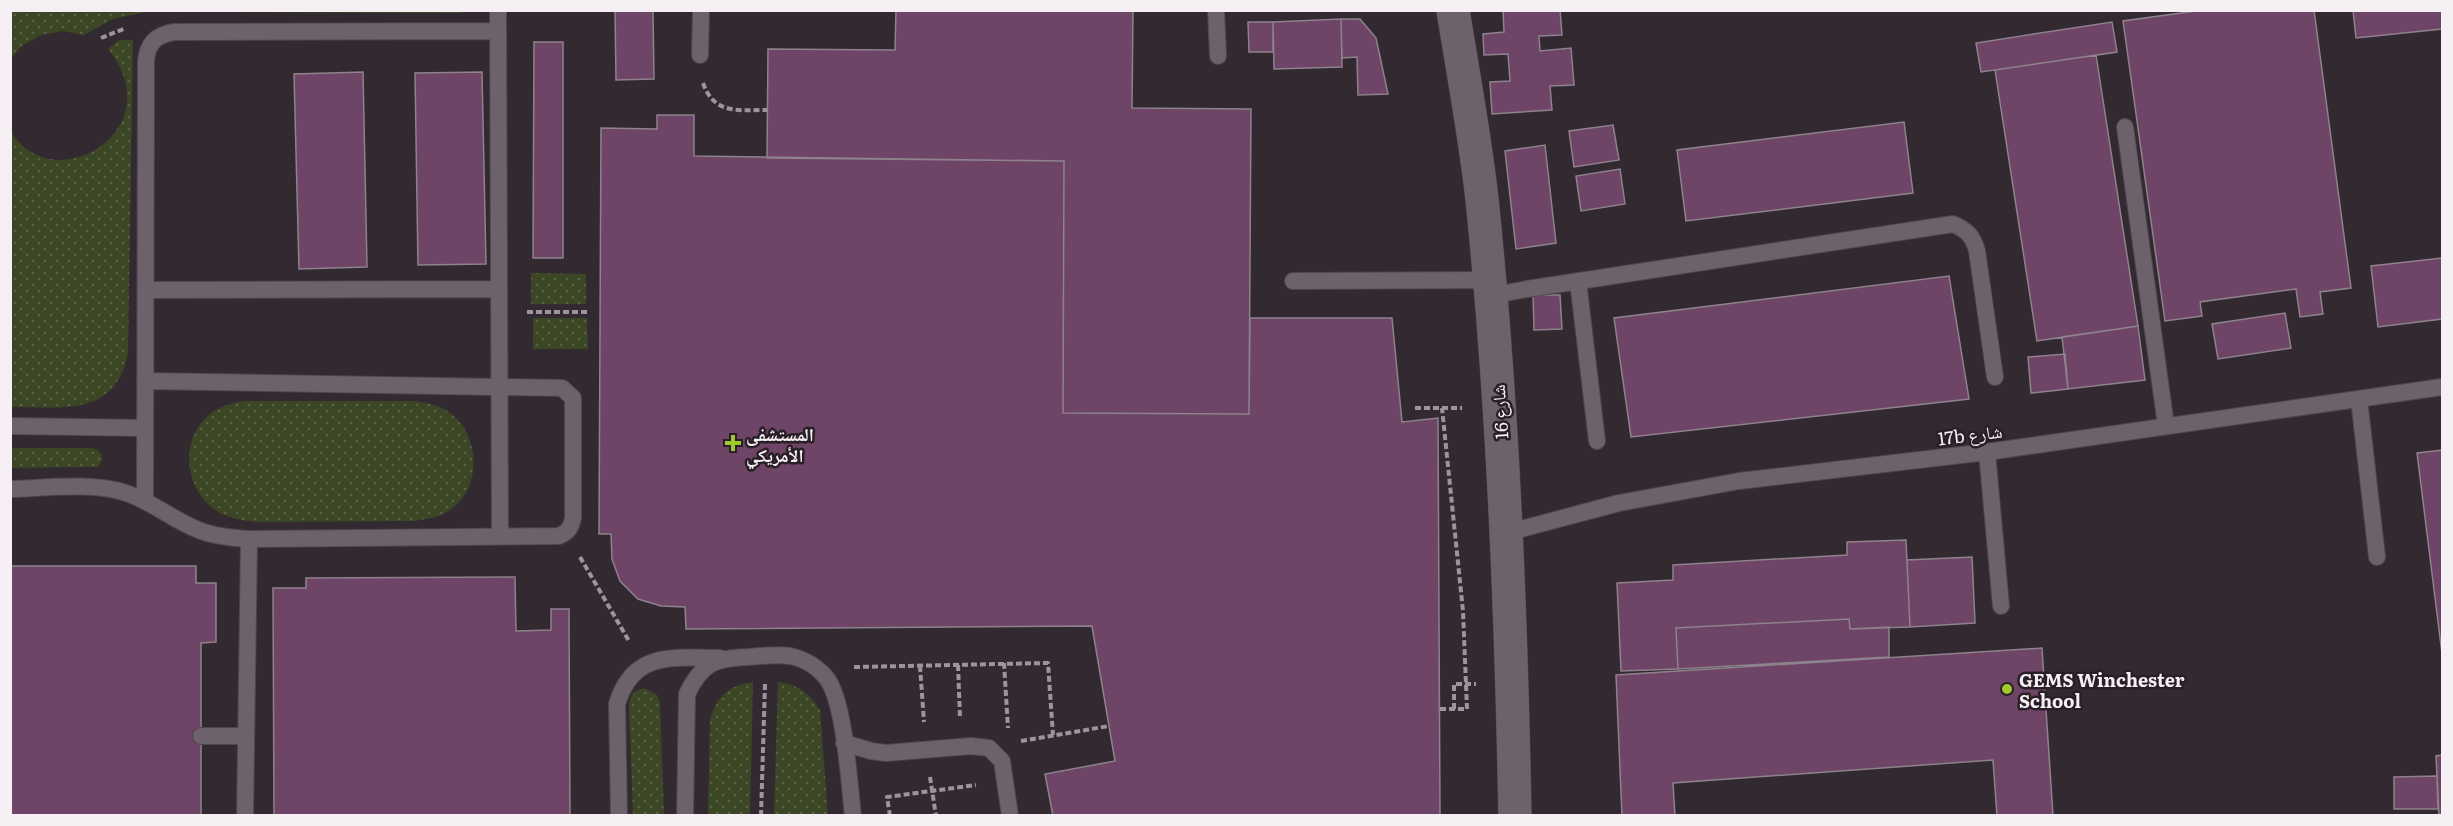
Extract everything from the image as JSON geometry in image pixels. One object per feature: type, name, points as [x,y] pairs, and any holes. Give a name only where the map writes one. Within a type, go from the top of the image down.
[{"type":"street","name":"شارع 16","points":[[1454,10],[1481,197],[1490,288],[1506,533],[1515,816]]},
{"type":"lane","points":[[498,10],[500,536]]},
{"type":"lane","points":[[700,55],[701,10]]},
{"type":"lane","points":[[1216,10],[1218,56]]},
{"type":"lane","points":[[145,500],[146,62],[147,51],[153,40],[162,34],[174,32],[498,31]]},
{"type":"lane","points":[[2125,127],[2166,426]]},
{"type":"lane","points":[[1293,281],[1490,288],[1578,281],[1953,224],[1965,229],[1974,238],[1995,377]]},
{"type":"lane","points":[[1578,281],[1597,441]]},
{"type":"lane","points":[[146,290],[499,289]]},
{"type":"lane","points":[[10,489],[101,488],[124,492],[145,500],[204,533],[249,539],[559,536],[566,533],[573,518],[573,398],[562,388],[145,381]]},
{"type":"lane","name":"17b شارع","points":[[1506,533],[1619,503],[1739,481],[1988,452],[2442,387]]},
{"type":"lane","points":[[2359,399],[2377,557]]},
{"type":"lane","points":[[10,426],[145,428]]},
{"type":"lane","points":[[1988,452],[2001,606]]},
{"type":"lane","points":[[245,816],[249,539]]},
{"type":"lane","points":[[619,816],[616,704],[621,688],[631,675],[643,665],[659,660],[766,656],[790,656],[817,668],[828,680],[834,693],[844,743],[853,816]]},
{"type":"lane","points":[[685,816],[687,694],[695,678],[708,665],[724,658]]},
{"type":"lane","points":[[201,736],[246,736]]},
{"type":"lane","points":[[844,743],[886,753],[980,746],[989,748],[1002,761],[1010,816]]},
{"type":"path","points":[[700,55],[703,84],[709,96],[718,105],[731,110],[767,110]]},
{"type":"path","points":[[499,312],[590,312]]},
{"type":"path","points":[[1415,408],[1499,408]]},
{"type":"path","points":[[1440,709],[1467,709],[1463,611],[1442,408]]},
{"type":"path","points":[[566,533],[643,665]]},
{"type":"path","points":[[761,816],[766,656]]},
{"type":"path","points":[[1004,663],[1009,743]]},
{"type":"path","points":[[817,668],[1048,663],[1053,735]]},
{"type":"path","points":[[958,665],[961,747]]},
{"type":"path","points":[[1454,684],[1454,709]]},
{"type":"path","points":[[989,748],[1109,726]]},
{"type":"path","points":[[890,816],[887,797],[977,785]]},
{"type":"green space","points":[[11,10],[468,11],[460,13],[146,12],[113,19],[84,35],[63,31],[42,35],[23,45],[11,58]]},
{"type":"green space","points":[[119,40],[133,40],[128,353],[121,374],[111,389],[99,399],[67,407],[11,407],[11,132],[31,152],[54,160],[79,157],[101,146],[118,128],[127,105],[124,78],[108,49]]},
{"type":"green space","points":[[531,273],[586,274],[586,304],[531,304]]},
{"type":"green space","points":[[533,318],[587,318],[588,349],[533,349]]},
{"type":"green space","points":[[244,401],[413,401],[440,407],[457,419],[466,431],[471,445],[474,460],[467,490],[459,502],[447,512],[415,521],[259,522],[227,516],[212,508],[201,496],[194,483],[190,467],[190,451],[194,436],[202,422],[218,409]]},
{"type":"green space","points":[[10,448],[91,448],[98,451],[102,458],[98,467],[11,468]]},
{"type":"green space","points":[[753,682],[750,815],[708,815],[710,720],[716,705],[730,689]]},
{"type":"green space","points":[[778,682],[802,690],[812,698],[820,710],[828,815],[774,815]]},
{"type":"green space","points":[[644,688],[657,695],[660,702],[664,815],[633,815],[629,706],[633,694]]},
{"type":"building","points":[[615,10],[653,10],[654,79],[616,80]]},
{"type":"building","points":[[896,10],[1133,10],[1132,108],[1251,109],[1249,414],[1063,413],[1064,161],[767,158],[768,49],[895,50]]},
{"type":"building","points":[[1503,10],[1560,10],[1562,35],[1539,36],[1540,51],[1571,48],[1574,85],[1550,86],[1552,110],[1492,114],[1490,82],[1510,81],[1508,54],[1484,55],[1483,34],[1504,32]]},
{"type":"building","points":[[2203,10],[2314,10],[2351,288],[2320,292],[2323,314],[2300,317],[2296,289],[2200,302],[2202,316],[2165,321],[2123,21]]},
{"type":"building","points":[[2353,10],[2442,10],[2442,29],[2356,38]]},
{"type":"building","points":[[1341,19],[1342,67],[1274,69],[1273,22]]},
{"type":"building","points":[[1341,19],[1360,19],[1376,38],[1388,94],[1358,95],[1357,57],[1342,58]]},
{"type":"building","points":[[1248,22],[1273,22],[1273,52],[1249,52]]},
{"type":"building","points":[[2112,22],[2117,52],[1981,72],[1976,43]]},
{"type":"building","points":[[534,42],[563,42],[563,258],[533,258]]},
{"type":"building","points":[[2096,55],[2138,326],[2037,341],[1995,70]]},
{"type":"building","points":[[363,72],[367,267],[299,269],[294,74]]},
{"type":"building","points":[[482,72],[486,264],[418,265],[415,73]]},
{"type":"building","points":[[657,115],[694,115],[694,156],[1064,161],[1063,413],[1249,414],[1250,318],[1392,318],[1402,422],[1438,418],[1440,816],[1053,816],[1045,774],[1115,761],[1092,626],[686,629],[685,607],[661,606],[638,599],[620,581],[612,559],[611,534],[599,534],[601,128],[657,129]]},
{"type":"building","points":[[1904,122],[1913,193],[1686,221],[1677,150]]},
{"type":"building","points":[[1613,125],[1619,160],[1574,167],[1569,131]]},
{"type":"building","points":[[1545,145],[1556,243],[1516,249],[1505,151]]},
{"type":"building","points":[[1620,169],[1625,204],[1581,211],[1576,176]]},
{"type":"building","points":[[2442,258],[2442,319],[2378,327],[2371,266]]},
{"type":"building","points":[[1949,276],[1969,399],[1631,437],[1614,318]]},
{"type":"building","points":[[1533,295],[1560,295],[1562,329],[1534,330]]},
{"type":"building","points":[[2285,313],[2291,348],[2218,359],[2212,324]]},
{"type":"building","points":[[2138,326],[2145,380],[2068,389],[2062,337]]},
{"type":"building","points":[[2065,354],[2068,389],[2031,393],[2028,357]]},
{"type":"building","points":[[2442,450],[2442,654],[2417,453]]},
{"type":"building","points":[[1906,540],[1910,627],[1850,629],[1849,619],[1676,628],[1678,669],[1621,671],[1617,583],[1673,580],[1673,565],[1847,555],[1847,542]]},
{"type":"building","points":[[1972,557],[1975,623],[1910,627],[1907,560]]},
{"type":"building","points":[[10,566],[196,566],[196,583],[216,583],[216,642],[201,643],[201,816],[10,816]]},
{"type":"building","points":[[515,577],[516,631],[551,630],[551,609],[569,609],[570,816],[274,816],[273,588],[306,588],[306,578]]},
{"type":"building","points":[[1849,619],[1850,629],[1889,627],[1889,657],[1678,669],[1676,628]]},
{"type":"building","points":[[2042,648],[2053,816],[1997,816],[1993,760],[1673,783],[1675,816],[1622,816],[1616,675]]},
{"type":"building","points":[[2442,755],[2442,816],[2439,816],[2436,756]]},
{"type":"building","points":[[2437,776],[2438,809],[2394,809],[2394,777]]},
{"type":"place","name":"المستشفى الأمريكي","points":[[733,443]]},
{"type":"place","name":"GEMS Winchester School","points":[[2007,689]]}]
